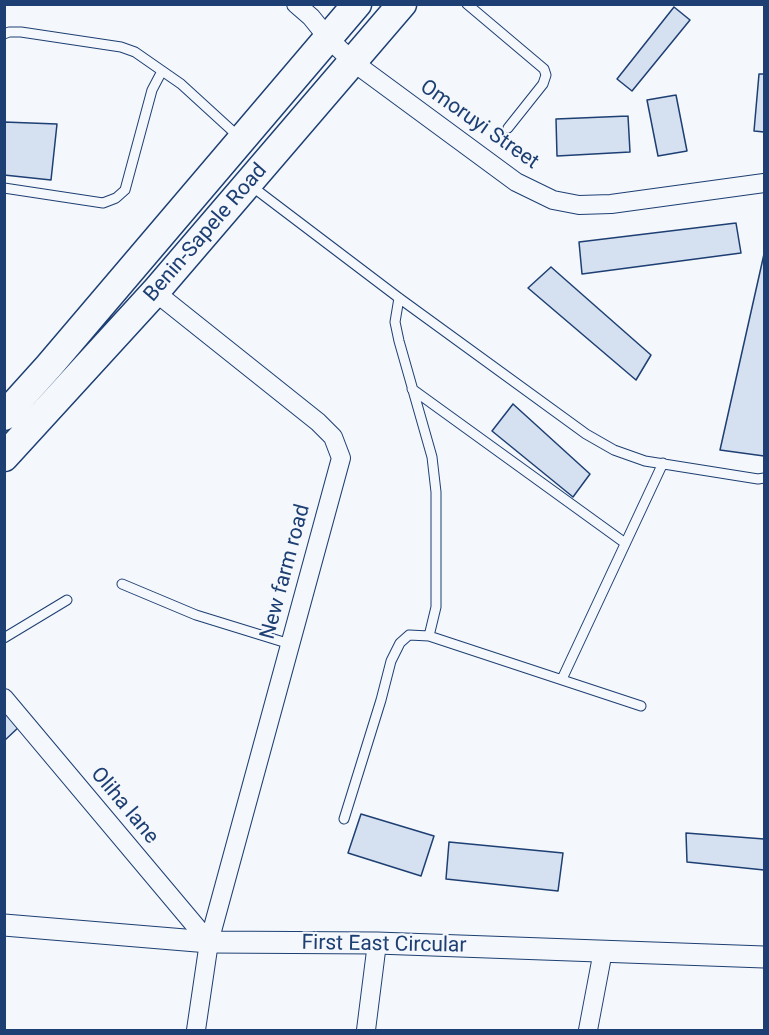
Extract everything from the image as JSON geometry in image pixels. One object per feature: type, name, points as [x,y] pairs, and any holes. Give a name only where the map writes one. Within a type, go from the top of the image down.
[{"type":"highway","name":"Benin-Sapele Road","points":[[4,416],[357,4]]},
{"type":"highway","name":"Benin-Sapele Road","points":[[4,457],[155,292],[402,4]]},
{"type":"street","name":"Omoruyi Street","points":[[296,4],[353,62],[516,182],[553,200],[579,205],[611,204],[765,183]]},
{"type":"street","name":"New farm road","points":[[155,292],[318,422],[333,436],[340,458],[209,942],[196,1030]]},
{"type":"street","name":"Oliha lane","points":[[4,698],[209,942]]},
{"type":"street","name":"First East Circular","points":[[4,925],[209,942],[377,943],[765,957]]},
{"type":"street","points":[[366,1030],[377,943]]},
{"type":"street","points":[[588,1030],[603,951]]},
{"type":"lane","points":[[467,4],[544,69],[546,75],[543,84],[508,128]]},
{"type":"lane","points":[[4,34],[21,32],[121,47],[135,52],[181,84],[241,140]]},
{"type":"lane","points":[[4,188],[103,203],[116,198],[125,190],[152,90],[162,71]]},
{"type":"lane","points":[[249,184],[399,298],[586,434],[614,450],[645,461],[758,479],[765,478]]},
{"type":"lane","points":[[399,298],[396,322],[402,355],[432,457],[436,492],[436,607],[429,636]]},
{"type":"lane","points":[[412,389],[625,543]]},
{"type":"lane","points":[[562,679],[663,463]]},
{"type":"lane","points":[[122,584],[196,615],[290,644]]},
{"type":"lane","points":[[4,638],[67,600]]},
{"type":"lane","points":[[344,819],[381,700],[390,661],[399,642],[409,635],[429,636],[641,706]]},
{"type":"building","points":[[674,7],[690,20],[632,91],[617,79]]},
{"type":"building","points":[[759,74],[764,74],[764,132],[754,131]]},
{"type":"building","points":[[676,95],[687,151],[658,156],[647,100]]},
{"type":"building","points":[[628,116],[630,152],[557,156],[556,119]]},
{"type":"building","points":[[4,122],[57,124],[51,180],[4,175]]},
{"type":"building","points":[[736,223],[741,253],[582,274],[579,242]]},
{"type":"building","points":[[764,254],[764,456],[720,450]]},
{"type":"building","points":[[551,267],[651,355],[636,380],[528,288]]},
{"type":"building","points":[[513,404],[590,474],[573,497],[492,431]]},
{"type":"building","points":[[4,710],[20,726],[4,741]]},
{"type":"building","points":[[361,814],[434,836],[421,876],[348,853]]},
{"type":"building","points":[[686,833],[764,839],[764,870],[687,862]]},
{"type":"building","points":[[449,842],[563,853],[558,891],[446,879]]}]
